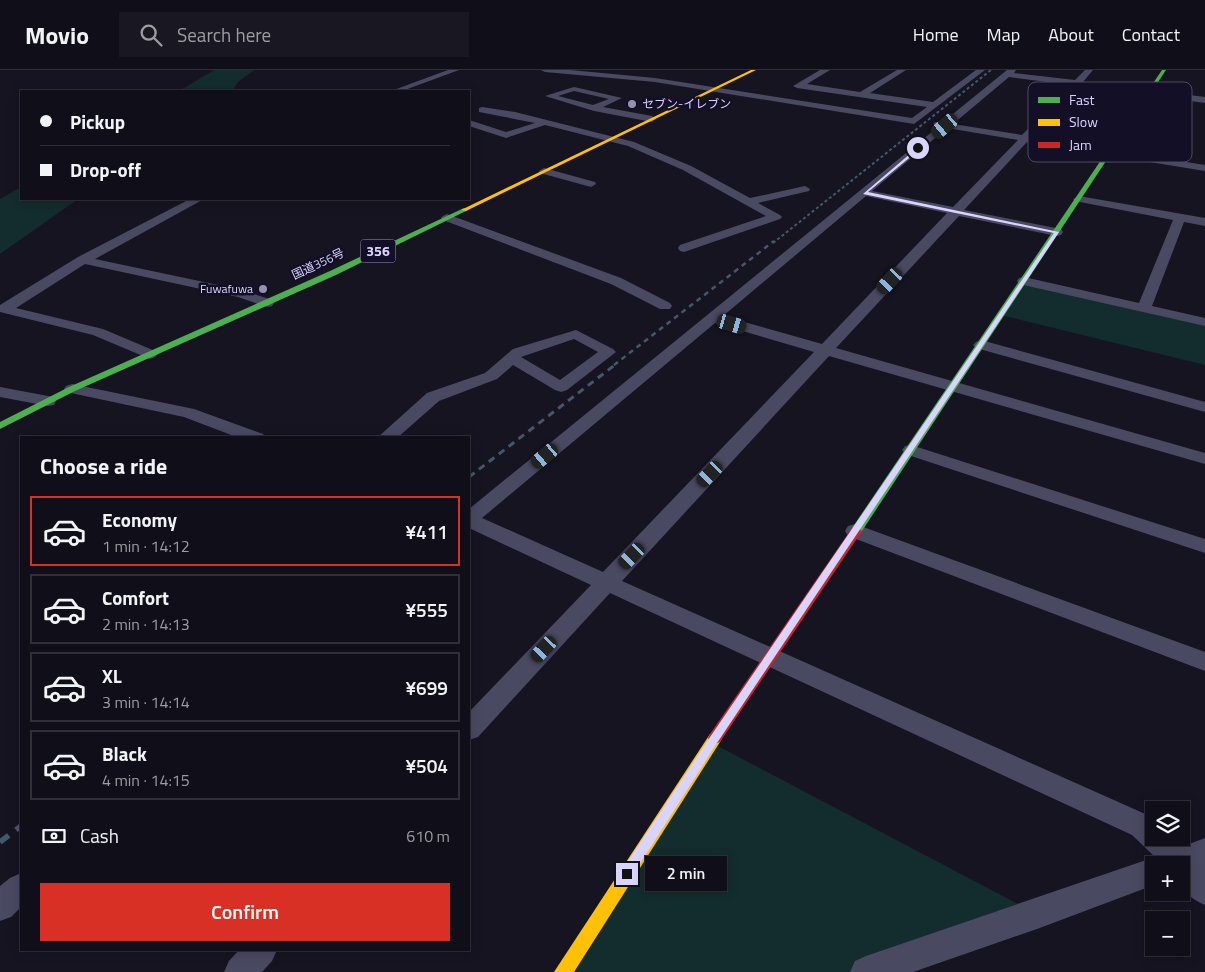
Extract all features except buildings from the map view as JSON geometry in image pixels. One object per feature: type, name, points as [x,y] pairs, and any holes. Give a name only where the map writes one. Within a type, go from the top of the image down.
[{"type":"main road","name":"国道356号","points":[[0,426],[72,389],[267,303],[754,70]]},
{"type":"main road","points":[[1156,82],[1164,70]]},
{"type":"main road","points":[[563,972],[712,743],[1103,162]]},
{"type":"street","points":[[398,90],[455,70]]},
{"type":"street","points":[[547,70],[655,80],[713,89],[779,96],[843,109],[1028,139]]},
{"type":"street","points":[[599,75],[613,70]]},
{"type":"street","points":[[792,89],[826,70]]},
{"type":"street","points":[[843,109],[902,70]]},
{"type":"street","points":[[1077,82],[1089,70]]},
{"type":"street","points":[[964,71],[980,71]]},
{"type":"street","points":[[914,120],[980,71]]},
{"type":"street","points":[[470,519],[1010,72],[1070,82]]},
{"type":"street","points":[[655,80],[672,74]]},
{"type":"street","points":[[842,91],[856,83]]},
{"type":"street","points":[[800,85],[934,105]]},
{"type":"street","points":[[594,108],[618,98],[574,89],[548,96],[566,102],[594,108],[652,119]]},
{"type":"street","points":[[1192,98],[1205,100]]},
{"type":"street","points":[[482,110],[515,115],[611,138],[687,168],[776,217],[684,248]]},
{"type":"street","points":[[565,128],[597,116],[566,110]]},
{"type":"street","points":[[470,123],[506,135],[539,122],[550,115]]},
{"type":"street","points":[[470,728],[1028,134]]},
{"type":"street","points":[[1172,162],[1203,167],[1205,156]]},
{"type":"street","points":[[544,171],[591,184]]},
{"type":"street","points":[[746,202],[805,189]]},
{"type":"street","points":[[865,193],[1057,232]]},
{"type":"street","points":[[1079,199],[1205,222]]},
{"type":"street","points":[[2,311],[82,260],[196,200]]},
{"type":"street","points":[[1144,308],[1180,217]]},
{"type":"street","points":[[447,218],[616,281],[665,306]]},
{"type":"street","points":[[82,260],[242,294],[267,303]]},
{"type":"street","points":[[1024,281],[1205,322]]},
{"type":"street","points":[[2,311],[98,332],[150,354]]},
{"type":"street","points":[[713,318],[1205,459]]},
{"type":"street","points":[[388,436],[433,397],[492,376],[518,352],[576,334],[608,352],[560,387],[512,358]]},
{"type":"street","points":[[981,345],[1205,407]]},
{"type":"street","points":[[72,389],[188,413],[251,436]]},
{"type":"street","points":[[0,392],[48,401]]},
{"type":"street","points":[[911,450],[1205,546]]},
{"type":"street","points":[[470,520],[1145,829]]},
{"type":"street","points":[[855,531],[1205,662]]},
{"type":"street","points":[[1162,846],[1171,856]]},
{"type":"street","points":[[866,972],[1037,914],[1145,874]]},
{"type":"street","points":[[1190,875],[1205,890]]},
{"type":"street","points":[[0,906],[20,889]]},
{"type":"street","points":[[240,972],[260,951]]},
{"type":"green space","points":[[214,70],[254,70],[238,82],[233,90],[181,90]]},
{"type":"green space","points":[[20,188],[20,200],[77,200],[0,254],[0,199]]},
{"type":"green space","points":[[1024,281],[1205,322],[1205,365],[1001,315]]},
{"type":"green space","points":[[712,743],[1037,914],[866,972],[563,972]]},
{"type":"railway","points":[[773,243],[991,70]]},
{"type":"railway","points":[[614,365],[774,241]]},
{"type":"railway","points":[[470,476],[616,364]]},
{"type":"railway","points":[[0,842],[20,827]]},
{"type":"traffic: fast","points":[[1156,82],[1164,70]]},
{"type":"traffic: fast","points":[[856,531],[1103,162]]},
{"type":"traffic: fast","points":[[0,426],[72,389],[333,273],[464,210]]},
{"type":"traffic: slow","points":[[464,210],[754,70]]},
{"type":"traffic: slow","points":[[563,972],[715,738]]},
{"type":"traffic: jam","points":[[715,738],[856,531]]},
{"type":"place","name":"セブン-イレブン","points":[[632,104]]},
{"type":"place","name":"Fuwafuwa","points":[[263,289]]},
{"type":"route","points":[[627,874],[712,743],[1057,232],[865,193],[918,148]]}]
